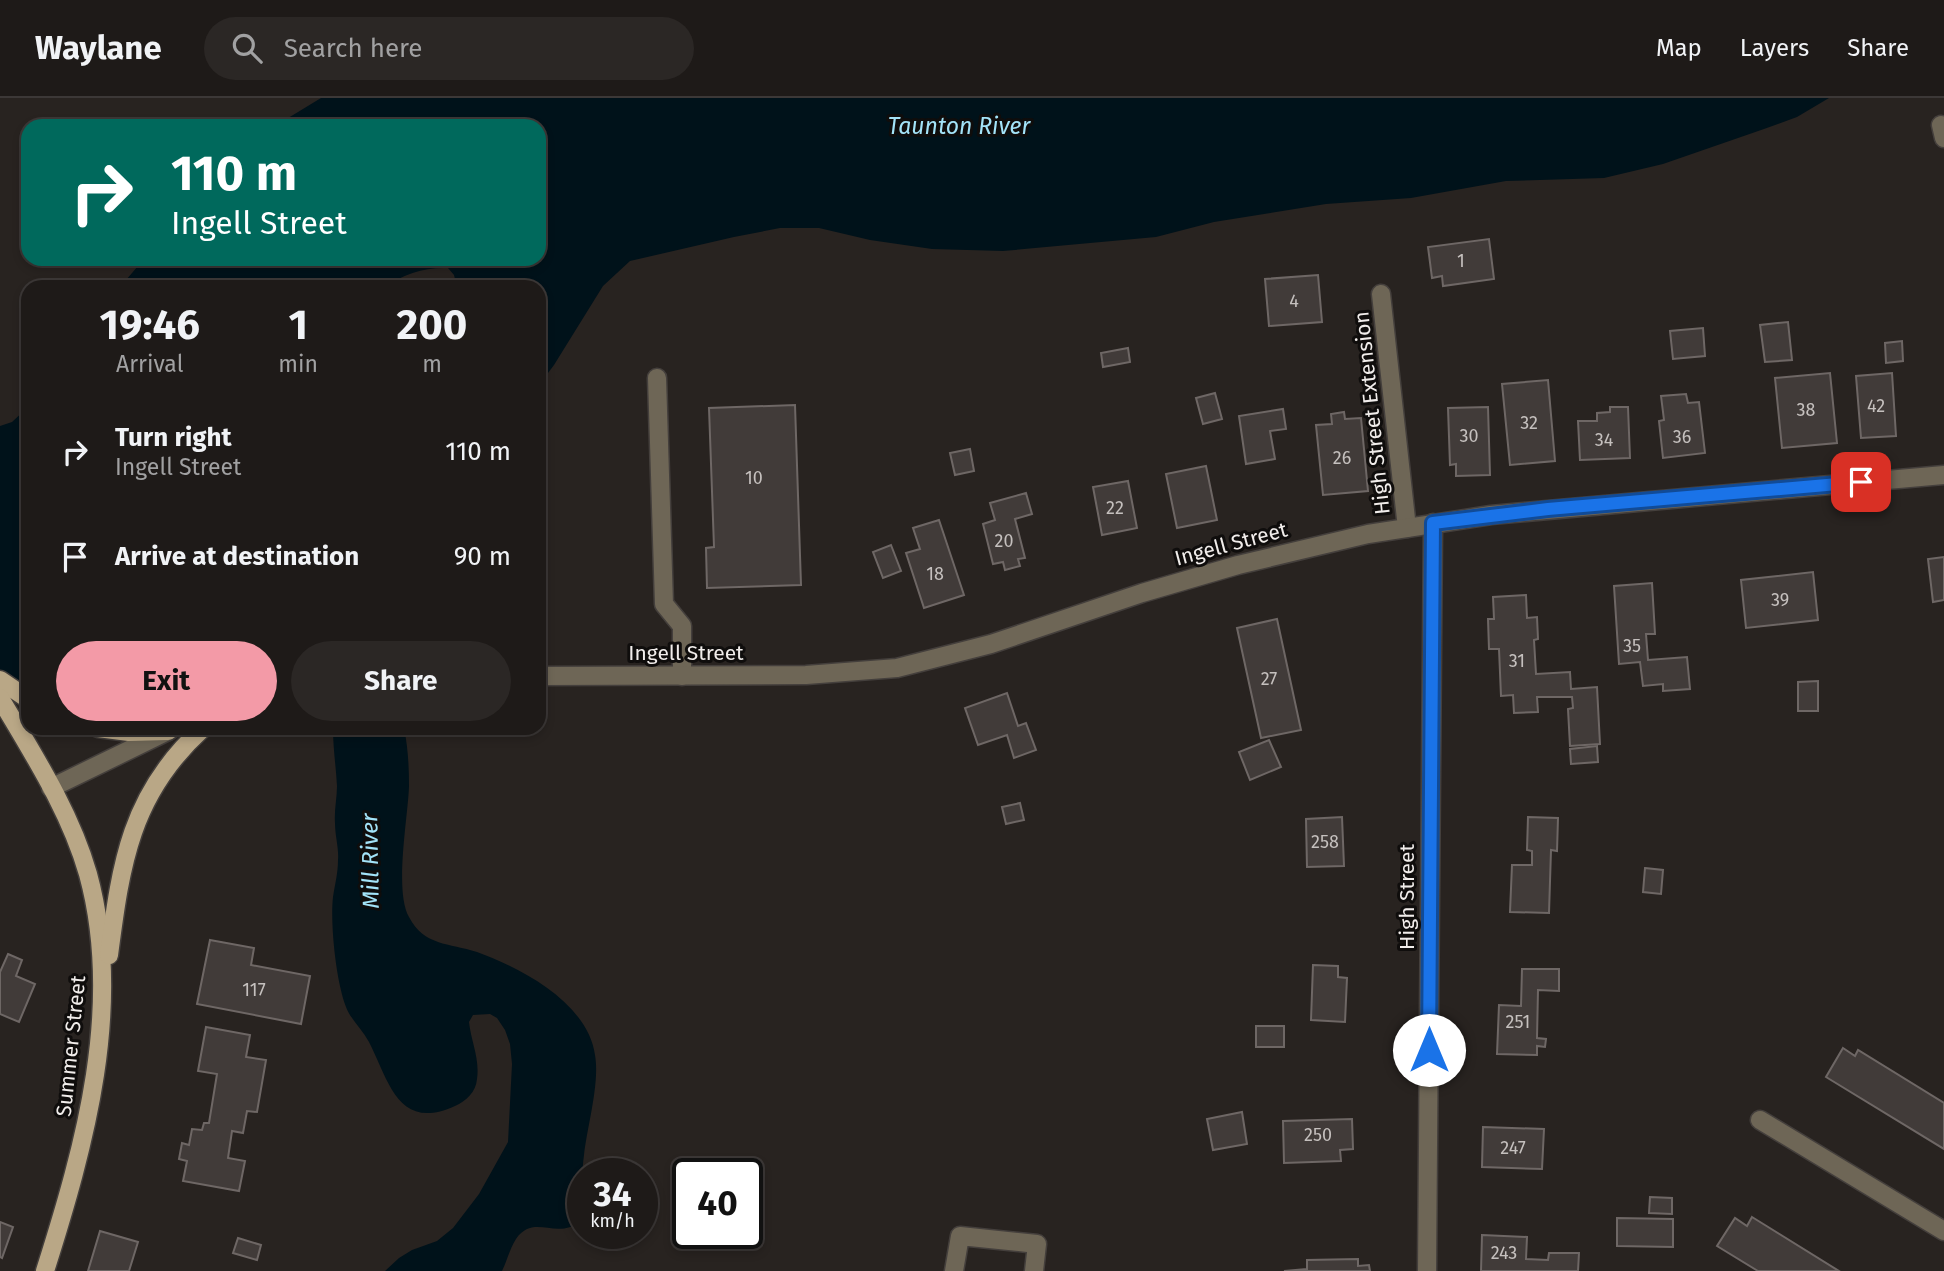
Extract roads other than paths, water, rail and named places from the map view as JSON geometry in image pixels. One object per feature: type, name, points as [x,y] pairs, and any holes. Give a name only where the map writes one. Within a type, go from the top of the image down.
[{"type":"main road","points":[[0,680],[21,694]]},
{"type":"main road","name":"Summer Street","points":[[0,698],[21,734]]},
{"type":"main road","name":"Summer Street","points":[[22,735],[51,788],[81,854],[97,915],[102,956],[101,1021],[87,1120],[45,1271]]},
{"type":"main road","points":[[101,1021],[117,895],[130,835],[155,785],[197,735]]},
{"type":"street","name":"High Street Extension","points":[[1381,294],[1407,527]]},
{"type":"street","points":[[657,378],[664,604],[682,626],[682,676]]},
{"type":"street","name":"Ingell Street","points":[[546,676],[818,674],[897,668],[980,647],[1142,593],[1238,565],[1303,548],[1407,527],[1548,509],[1944,475]]},
{"type":"street","name":"High Street","points":[[1427,1271],[1433,523]]},
{"type":"street","points":[[51,788],[159,735]]},
{"type":"street","points":[[1760,1120],[1944,1231]]},
{"type":"street","points":[[954,1271],[960,1236],[1037,1244],[1034,1271]]},
{"type":"water","name":"Taunton River","points":[[321,98],[1829,98],[1797,117],[1764,129],[1663,164],[1604,178],[1506,181],[1411,198],[1326,204],[1214,222],[1156,237],[1003,251],[932,249],[870,240],[819,228],[780,228],[734,237],[630,261],[603,286],[546,376],[546,280],[455,280],[448,268],[439,268],[415,272],[396,280],[126,280],[138,266],[546,266],[546,119],[286,119]]},
{"type":"water","points":[[21,414],[21,688],[0,718],[0,426],[12,422]]},
{"type":"water","name":"Mill River","points":[[333,735],[405,735],[409,786],[402,873],[409,917],[422,933],[438,942],[477,952],[532,978],[566,1004],[580,1019],[590,1036],[595,1055],[596,1079],[584,1158],[567,1158],[567,1227],[539,1227],[523,1231],[516,1239],[502,1271],[385,1271],[399,1258],[437,1241],[453,1228],[479,1194],[508,1142],[512,1064],[510,1044],[497,1018],[490,1014],[473,1015],[469,1022],[477,1079],[475,1088],[467,1099],[436,1112],[420,1112],[408,1107],[390,1086],[369,1042],[348,1012],[337,968],[332,922],[338,855],[335,828],[337,786]]}]
